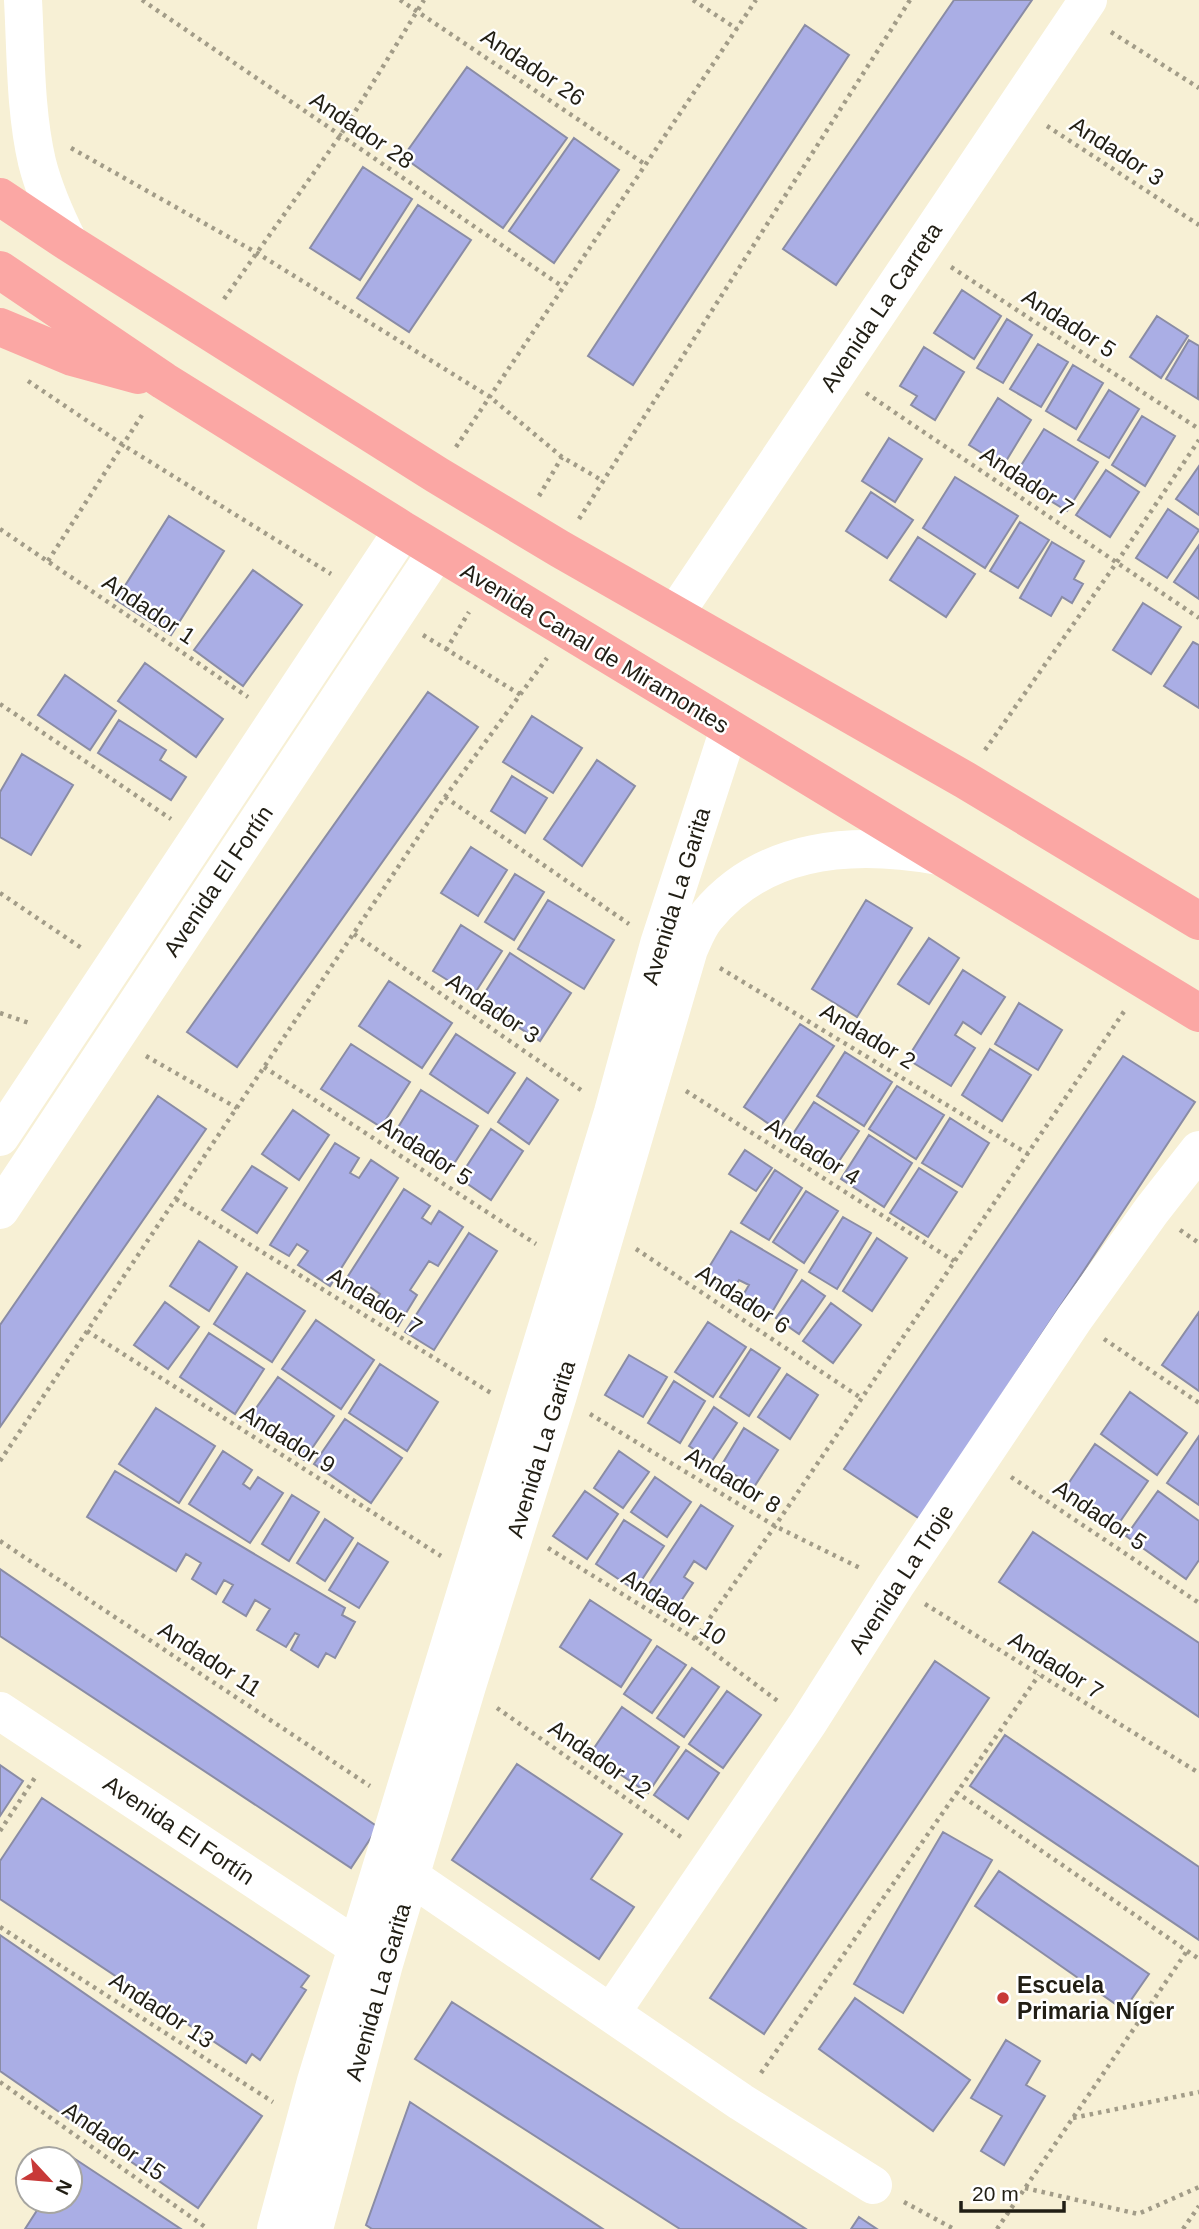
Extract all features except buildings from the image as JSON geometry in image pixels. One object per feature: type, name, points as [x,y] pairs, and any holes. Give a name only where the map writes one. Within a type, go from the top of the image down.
[{"type":"main road","points":[[0,197],[204,328],[560,549],[965,780],[1199,921]]},
{"type":"main road","name":"Avenida Canal de Miramontes","points":[[0,270],[164,381],[403,530],[1199,1013]]},
{"type":"main road","points":[[0,327],[72,357],[164,381]]},
{"type":"street","points":[[23,0],[30,126],[37,164],[69,243]]},
{"type":"street","name":"Avenida La Carreta","points":[[675,614],[1084,6]]},
{"type":"street","name":"Avenida El Fortín","points":[[0,1137],[403,530]]},
{"type":"street","name":"Avenida El Fortín","points":[[0,1210],[437,551]]},
{"type":"street","name":"Avenida La Garita","points":[[314,2229],[371,1957],[397,1868],[467,1686],[558,1395],[653,1071],[674,946],[729,729]]},
{"type":"street","name":"Avenida La Garita","points":[[397,1868],[400,1806],[612,1112],[674,946],[721,900],[752,876],[797,856],[826,851],[883,848],[939,856]]},
{"type":"street","name":"Avenida La Troje","points":[[611,2013],[808,1723],[895,1586],[1074,1319],[1152,1210],[1199,1150]]},
{"type":"street","name":"Avenida El Fortín","points":[[0,1711],[371,1957]]},
{"type":"street","points":[[397,1868],[741,2102],[873,2185]]},
{"type":"street","name":"Avenida La Garita","points":[[276,2229],[305,2123],[371,1957]]},
{"type":"path","name":"Andador 28","points":[[142,0],[563,287]]},
{"type":"path","name":"Andador 26","points":[[400,0],[646,165]]},
{"type":"path","points":[[204,328],[340,136],[424,0]]},
{"type":"path","points":[[693,0],[737,29]]},
{"type":"path","points":[[438,475],[756,0]]},
{"type":"path","points":[[560,549],[910,0]]},
{"type":"path","points":[[1084,6],[1199,88]]},
{"type":"path","name":"Andador 3","points":[[1016,106],[1199,225]]},
{"type":"path","points":[[30,126],[257,253],[490,397],[562,457],[603,481]]},
{"type":"path","name":"Andador 5","points":[[921,247],[1199,429]]},
{"type":"path","name":"Andador 7","points":[[836,373],[1199,618]]},
{"type":"path","points":[[22,377],[123,445],[361,594]]},
{"type":"path","points":[[48,561],[164,381]]},
{"type":"path","points":[[965,780],[1199,440]]},
{"type":"path","name":"Andador 1","points":[[0,528],[278,718]]},
{"type":"path","points":[[394,616],[521,695]]},
{"type":"path","points":[[0,1461],[445,797],[567,630]]},
{"type":"path","points":[[0,704],[199,838]]},
{"type":"path","points":[[445,797],[674,946]]},
{"type":"path","points":[[0,892],[112,969]]},
{"type":"path","name":"Andador 3","points":[[354,934],[612,1112]]},
{"type":"path","name":"Andador 2","points":[[674,946],[1028,1154]]},
{"type":"path","points":[[695,1639],[775,1526],[1145,981]]},
{"type":"path","name":"Andador 5","points":[[264,1067],[566,1264]]},
{"type":"path","name":"Andador 4","points":[[653,1071],[954,1261]]},
{"type":"path","name":"Andador 7","points":[[176,1199],[521,1412]]},
{"type":"path","name":"Andador 6","points":[[607,1230],[860,1398]]},
{"type":"path","points":[[1074,1319],[1199,1403]]},
{"type":"path","name":"Andador 9","points":[[87,1331],[471,1575]]},
{"type":"path","name":"Andador 8","points":[[558,1395],[775,1526],[895,1586]]},
{"type":"path","name":"Andador 5","points":[[982,1457],[1199,1602]]},
{"type":"path","name":"Andador 10","points":[[517,1528],[695,1639],[808,1723]]},
{"type":"path","name":"Andador 11","points":[[0,1541],[400,1806]]},
{"type":"path","name":"Andador 7","points":[[895,1586],[1199,1773]]},
{"type":"path","points":[[741,2102],[1039,1675]]},
{"type":"path","name":"Andador 12","points":[[467,1686],[714,1860]]},
{"type":"path","points":[[0,1831],[54,1747]]},
{"type":"path","points":[[956,1792],[1199,1959]]},
{"type":"path","name":"Andador 13","points":[[0,1927],[305,2123]]},
{"type":"path","points":[[997,2229],[1187,1951]]},
{"type":"path","name":"Andador 15","points":[[0,2082],[208,2229]]},
{"type":"path","points":[[1073,2118],[1199,2092]]},
{"type":"path","points":[[873,2185],[950,2228]]},
{"type":"path","points":[[1025,2188],[1138,2214],[1199,2187]]},
{"type":"path","points":[[1182,2229],[1199,2206]]},
{"type":"place","name":"Escuela Primaria Níger","points":[[1003,1998]]}]
